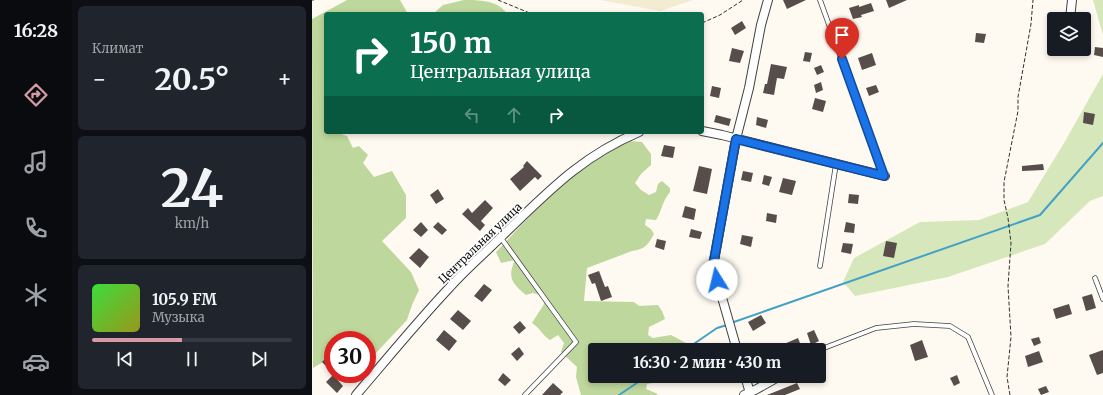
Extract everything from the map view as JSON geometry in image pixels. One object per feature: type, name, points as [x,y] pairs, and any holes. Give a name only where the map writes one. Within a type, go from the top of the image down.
[{"type":"street","points":[[735,343],[713,266],[736,139],[749,88],[761,25],[768,0]]},
{"type":"street","points":[[1071,12],[1072,0]]},
{"type":"street","points":[[704,132],[884,176]]},
{"type":"street","name":"Центральная улица","points":[[356,395],[451,286],[552,188],[573,170],[598,152],[619,140],[634,134]]},
{"type":"street","points":[[746,383],[747,394],[767,383]]},
{"type":"lane","points":[[820,0],[884,176]]},
{"type":"lane","points":[[820,266],[836,164]]},
{"type":"lane","points":[[501,238],[576,342],[525,395]]},
{"type":"lane","points":[[1095,278],[1103,299]]},
{"type":"lane","points":[[826,347],[876,328],[914,324],[950,326],[968,337],[992,395]]},
{"type":"path","points":[[498,0],[527,12]]},
{"type":"path","points":[[704,22],[720,15],[744,0]]},
{"type":"path","points":[[1010,395],[1007,377],[1011,337],[1008,286],[1011,244],[1004,200],[1004,182],[1018,110],[1018,97],[1031,24],[1033,0]]},
{"type":"shaded area","points":[[600,0],[693,0],[660,11]]},
{"type":"green space","points":[[347,0],[400,0],[407,12],[325,12]]},
{"type":"green space","points":[[464,0],[482,1],[494,3],[505,12],[435,12],[443,5]]},
{"type":"green space","points":[[1093,0],[1103,0],[1103,35]]},
{"type":"green space","points":[[324,12],[324,134],[342,134],[347,136],[353,148],[359,146],[368,155],[363,163],[374,177],[392,171],[406,195],[406,218],[382,241],[411,272],[419,290],[407,320],[376,353],[376,331],[324,331],[324,361],[313,368],[312,19]]},
{"type":"green space","points":[[1103,74],[1103,196],[1090,201],[1045,244],[948,277],[855,296],[843,282],[854,258],[920,222],[979,220],[1028,202],[1064,143]]},
{"type":"green space","points":[[629,141],[642,142],[651,154],[651,165],[641,174],[635,183],[641,190],[649,195],[656,192],[658,184],[662,181],[670,188],[670,192],[665,199],[656,220],[646,219],[645,225],[651,229],[654,234],[646,246],[587,268],[584,301],[634,302],[639,306],[658,305],[665,319],[649,327],[648,335],[653,338],[671,335],[686,343],[588,343],[588,383],[652,383],[647,384],[646,389],[658,394],[656,395],[581,395],[576,377],[577,367],[561,352],[564,343],[558,335],[550,340],[532,323],[544,304],[543,296],[533,293],[526,295],[521,291],[514,284],[511,276],[511,271],[515,260],[501,263],[496,252],[559,186],[606,154]]},
{"type":"building","points":[[783,0],[806,0],[787,9]]},
{"type":"building","points":[[886,0],[907,0],[889,8]]},
{"type":"building","points":[[871,3],[874,11],[861,15],[862,17],[853,19],[849,8],[859,5],[859,7]]},
{"type":"building","points":[[742,21],[746,28],[735,35],[731,28]]},
{"type":"building","points":[[976,33],[986,34],[984,43],[975,42]]},
{"type":"building","points":[[1095,47],[1103,48],[1103,57],[1094,55]]},
{"type":"building","points":[[732,48],[744,51],[740,63],[729,61]]},
{"type":"building","points":[[805,52],[812,53],[810,62],[803,61]]},
{"type":"building","points":[[872,53],[876,65],[862,70],[858,58]]},
{"type":"building","points":[[771,64],[787,67],[784,79],[777,78],[774,95],[763,93],[765,84],[767,84]]},
{"type":"building","points":[[821,65],[824,72],[817,75],[814,68]]},
{"type":"building","points":[[821,82],[823,90],[816,93],[814,85]]},
{"type":"building","points":[[876,85],[879,92],[869,96],[866,88]]},
{"type":"building","points":[[712,86],[721,88],[719,98],[710,96]]},
{"type":"building","points":[[815,98],[826,101],[823,112],[812,109]]},
{"type":"building","points":[[1084,112],[1095,114],[1093,125],[1083,123]]},
{"type":"building","points":[[716,115],[731,119],[729,126],[714,122]]},
{"type":"building","points":[[757,117],[768,120],[766,128],[756,125]]},
{"type":"building","points":[[664,145],[675,147],[673,158],[661,156]]},
{"type":"building","points":[[527,161],[542,176],[538,180],[535,177],[520,191],[510,179],[524,167],[523,166]]},
{"type":"building","points":[[1043,164],[1044,170],[1022,171],[1022,166]]},
{"type":"building","points":[[699,166],[712,169],[707,194],[693,191]]},
{"type":"building","points":[[743,171],[753,173],[751,182],[741,180]]},
{"type":"building","points":[[764,175],[772,177],[769,186],[762,184]]},
{"type":"building","points":[[783,178],[796,181],[792,195],[779,192]]},
{"type":"building","points":[[438,189],[444,199],[436,204],[430,195]]},
{"type":"building","points":[[849,194],[859,195],[858,204],[848,203]]},
{"type":"building","points":[[485,200],[493,208],[481,221],[485,225],[480,231],[462,214],[468,208],[472,213]]},
{"type":"building","points":[[685,206],[696,209],[694,220],[682,217]]},
{"type":"building","points":[[767,213],[777,215],[776,223],[766,221]]},
{"type":"building","points":[[421,222],[428,230],[421,237],[413,230]]},
{"type":"building","points":[[438,222],[447,230],[442,235],[433,227]]},
{"type":"building","points":[[846,222],[855,224],[854,233],[844,232]]},
{"type":"building","points":[[691,229],[702,232],[700,239],[689,237]]},
{"type":"building","points":[[742,235],[753,237],[751,247],[740,244]]},
{"type":"building","points":[[657,239],[666,241],[664,250],[655,247]]},
{"type":"building","points":[[886,241],[897,243],[894,258],[883,256]]},
{"type":"building","points":[[843,243],[853,244],[851,254],[841,252]]},
{"type":"building","points":[[419,248],[429,257],[420,268],[409,258]]},
{"type":"building","points":[[599,271],[605,287],[608,286],[612,297],[601,301],[595,283],[592,284],[588,275]]},
{"type":"building","points":[[484,284],[492,290],[482,302],[474,296]]},
{"type":"building","points":[[1092,294],[1096,308],[1086,311],[1082,297]]},
{"type":"building","points":[[1069,304],[1072,314],[1056,319],[1053,309]]},
{"type":"building","points":[[458,310],[471,321],[463,330],[450,319]]},
{"type":"building","points":[[761,315],[766,323],[753,331],[748,322]]},
{"type":"building","points":[[520,321],[526,328],[519,334],[513,327]]},
{"type":"building","points":[[444,330],[457,341],[449,351],[436,340]]},
{"type":"building","points":[[814,330],[819,341],[810,343],[807,333]]},
{"type":"building","points":[[1039,337],[1041,343],[1034,346],[1031,339]]},
{"type":"building","points":[[798,338],[800,343],[786,343]]},
{"type":"building","points":[[922,340],[928,357],[915,361],[910,345]]},
{"type":"building","points":[[519,347],[524,354],[517,361],[511,354]]},
{"type":"building","points":[[1103,350],[1103,373],[1097,375],[1089,355]]},
{"type":"building","points":[[1039,351],[1043,362],[1028,367],[1025,356]]},
{"type":"building","points":[[503,373],[511,380],[505,386],[498,380]]},
{"type":"building","points":[[957,375],[960,383],[954,386],[950,378]]},
{"type":"building","points":[[327,383],[340,383],[343,386],[337,393]]},
{"type":"building","points":[[553,383],[563,392],[560,395],[542,395]]},
{"type":"building","points":[[797,383],[800,389],[785,395],[767,395]]},
{"type":"building","points":[[1046,386],[1049,392],[1041,395],[1038,389]]},
{"type":"waterway","points":[[731,323],[1040,215],[1103,143]]},
{"type":"waterway","points":[[695,343],[717,328],[727,325]]},
{"type":"waterway","points":[[619,395],[637,383]]},
{"type":"route","points":[[717,280],[713,266],[736,139],[884,176],[842,59]]}]
